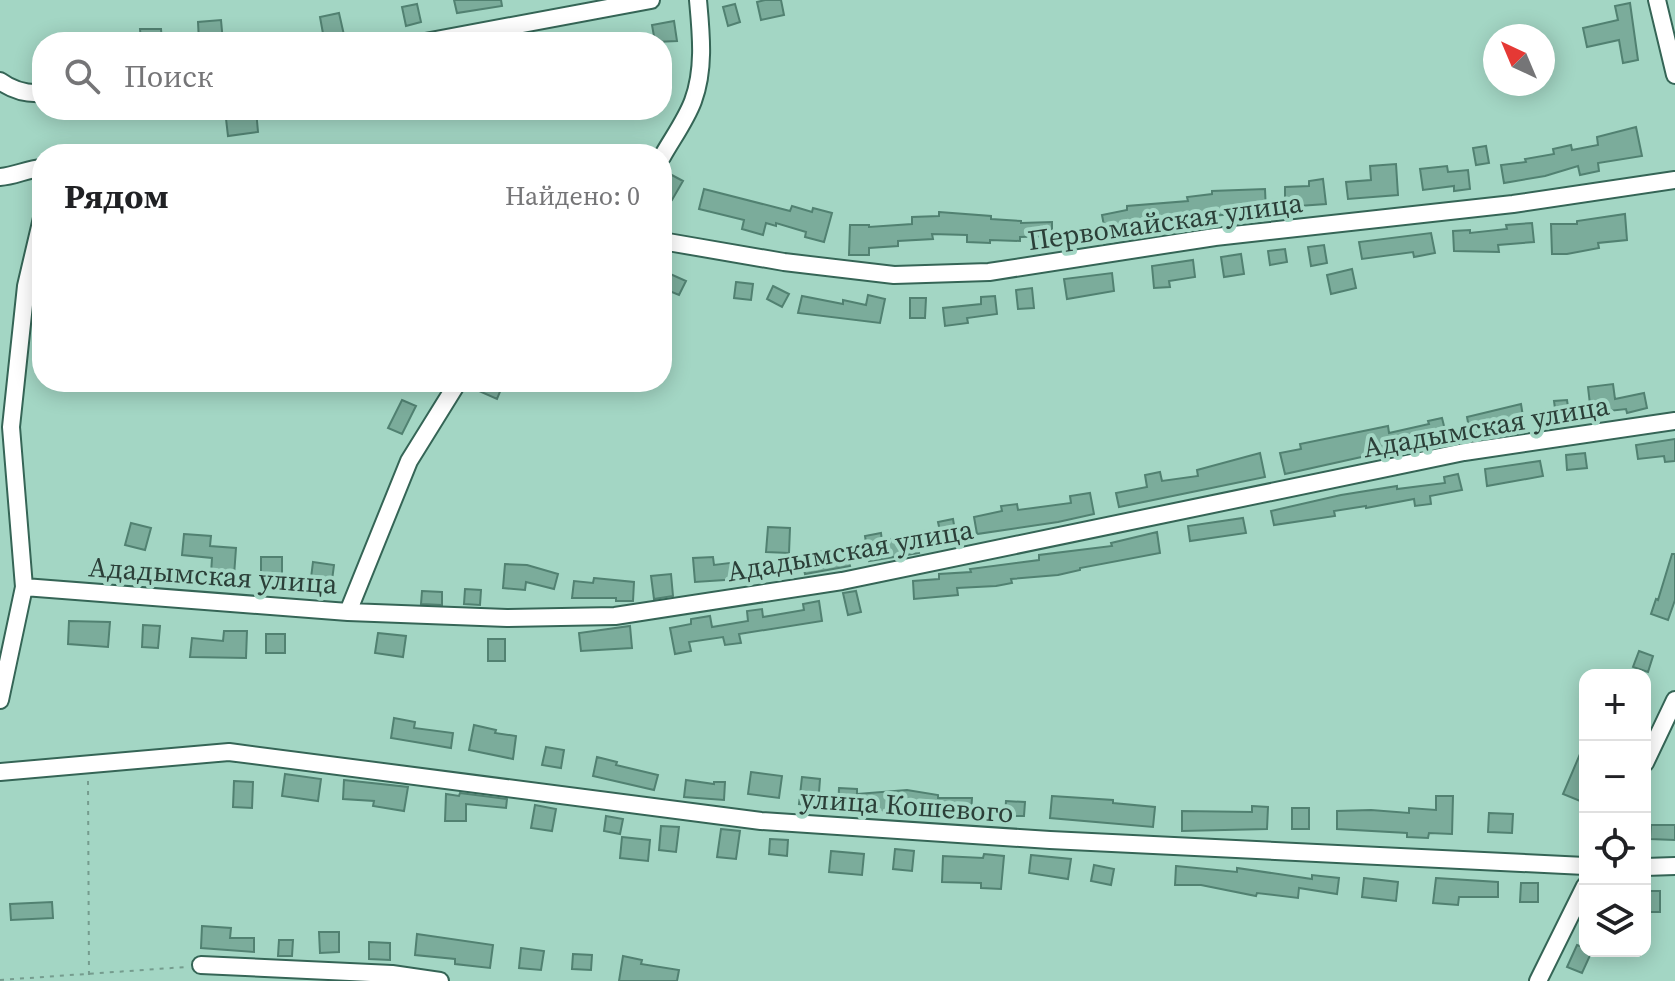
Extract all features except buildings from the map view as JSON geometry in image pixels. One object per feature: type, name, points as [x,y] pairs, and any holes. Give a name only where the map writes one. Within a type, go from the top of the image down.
[{"type":"street","points":[[479,32],[651,0]]},
{"type":"street","points":[[669,144],[696,90],[701,40],[698,0]]},
{"type":"street","points":[[1657,0],[1675,75]]},
{"type":"street","points":[[0,81],[9,88],[32,94]]},
{"type":"street","points":[[0,177],[32,168]]},
{"type":"street","name":"Первомайская улица","points":[[672,243],[784,262],[894,275],[989,272],[1215,237],[1513,204],[1675,180]]},
{"type":"street","points":[[0,700],[24,587],[11,427],[26,286],[32,260]]},
{"type":"street","points":[[348,612],[409,461],[452,392]]},
{"type":"street","name":"Ададымская улица","points":[[24,587],[348,612],[507,618],[615,616],[842,581],[1464,452],[1675,421]]},
{"type":"street","points":[[1651,750],[1675,700]]},
{"type":"street","name":"улица Кошевого","points":[[0,772],[229,752],[761,821],[1050,840],[1579,866]]},
{"type":"street","points":[[1651,867],[1675,866]]},
{"type":"street","points":[[1538,981],[1579,898]]},
{"type":"street","points":[[201,965],[392,974],[440,981]]},
{"type":"path","points":[[88,764],[89,981]]},
{"type":"path","points":[[0,980],[89,976],[201,965]]}]
